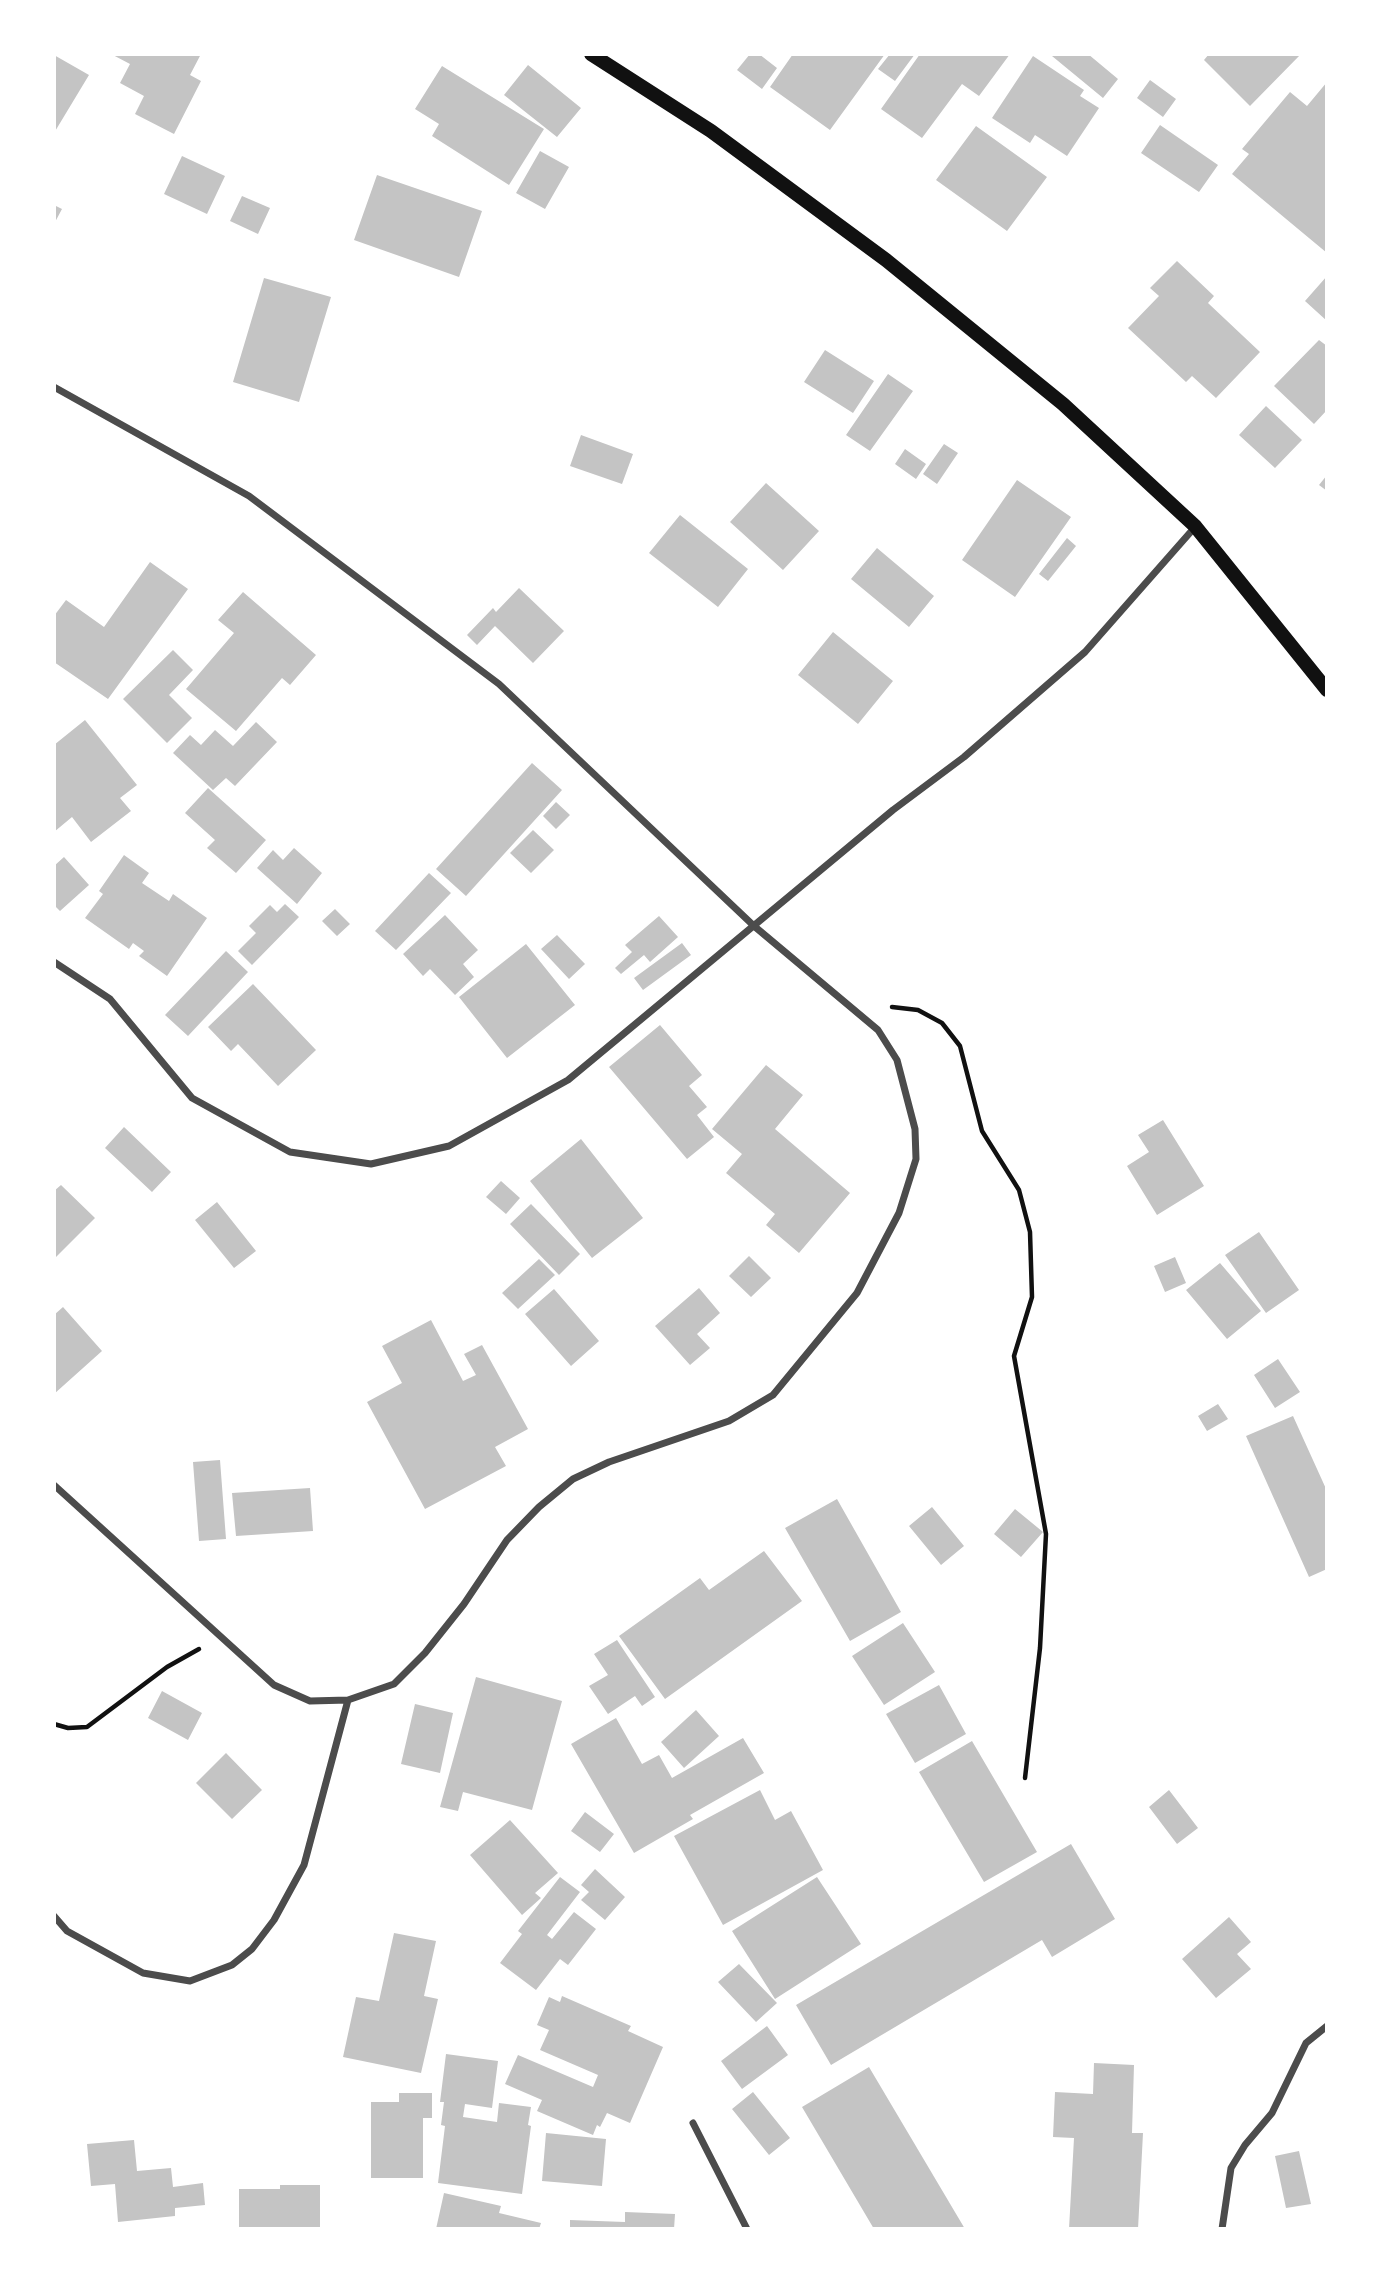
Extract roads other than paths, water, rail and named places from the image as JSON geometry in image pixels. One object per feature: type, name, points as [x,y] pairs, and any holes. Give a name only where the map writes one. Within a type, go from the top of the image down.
[{"type":"main road","points":[[591,54],[711,131],[886,260],[1063,404],[1195,526],[1327,690]]},
{"type":"street","points":[[54,387],[248,496],[489,676],[754,926],[878,1030],[897,1060],[915,1129],[915,1159],[899,1213],[857,1293],[773,1395],[729,1421],[609,1462],[573,1479],[547,1500],[508,1540],[464,1604],[417,1661],[394,1684],[348,1700],[310,1701],[274,1685],[54,1485]]},
{"type":"street","points":[[54,962],[110,999],[192,1098],[290,1152],[370,1164],[449,1146],[568,1080],[893,810],[964,757],[1085,652],[1195,526]]},
{"type":"street","points":[[54,1916],[67,1931],[143,1973],[190,1981],[232,1965],[252,1950],[274,1920],[304,1865],[348,1700]]},
{"type":"street","points":[[1222,2229],[1231,2168],[1245,2145],[1272,2113],[1306,2043],[1327,2026]]},
{"type":"street","points":[[693,2123],[747,2229]]}]
